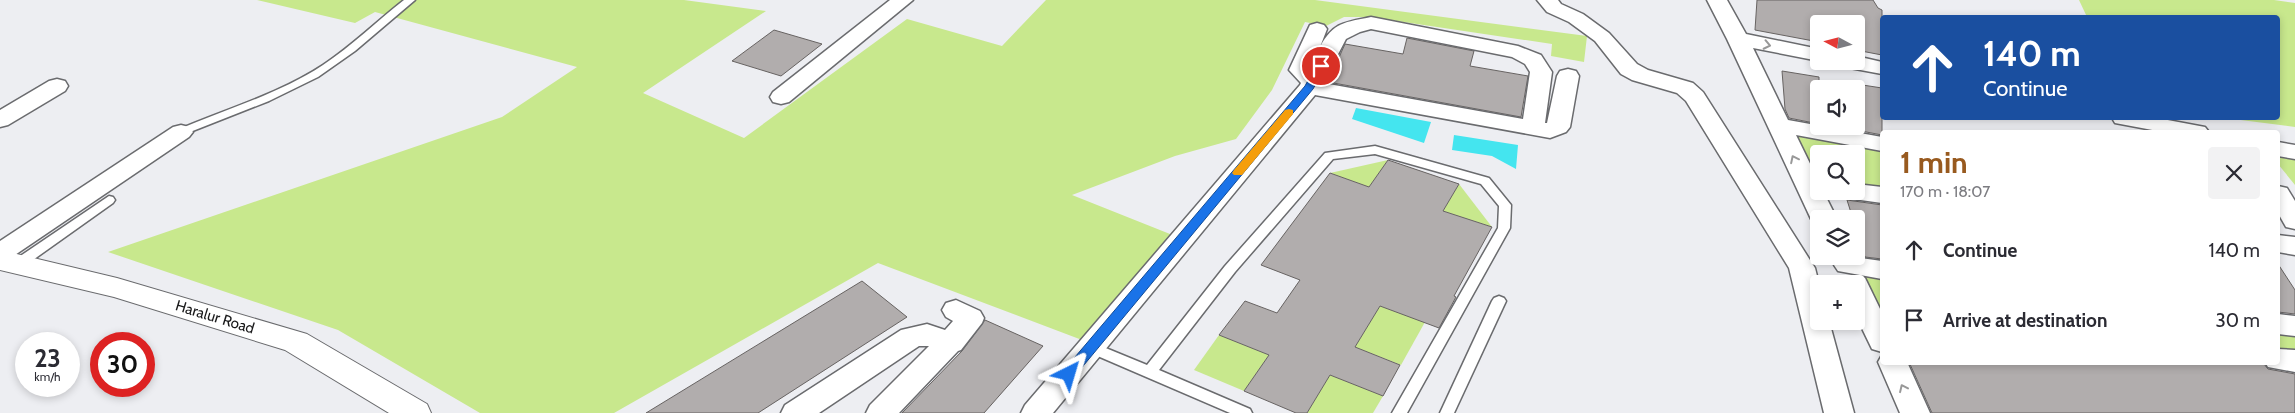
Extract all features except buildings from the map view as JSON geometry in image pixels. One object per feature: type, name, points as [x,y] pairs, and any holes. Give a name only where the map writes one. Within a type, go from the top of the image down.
[{"type":"street","points":[[781,97],[903,0]]},
{"type":"street","points":[[1547,0],[1554,8],[1576,18],[1602,37],[1629,69],[1640,75],[1685,88],[1695,97],[1802,268],[1839,413]]},
{"type":"street","points":[[1717,0],[1738,39],[1778,125],[1810,182]]},
{"type":"street","points":[[1036,413],[1293,108],[1311,84],[1337,35],[1362,24],[1371,23],[1484,44],[1526,55],[1537,65],[1541,72],[1533,128]]},
{"type":"street","points":[[1317,30],[1300,70],[1311,84],[1533,128],[1550,131],[1558,127],[1568,76]]},
{"type":"street","points":[[1738,39],[1810,53]]},
{"type":"street","points":[[1865,65],[1880,68]]},
{"type":"street","points":[[0,120],[57,86]]},
{"type":"street","points":[[2133,120],[2186,130]]},
{"type":"street","points":[[1778,125],[1880,144]]},
{"type":"street","points":[[6,259],[181,132]]},
{"type":"street","points":[[2280,149],[2295,152]]},
{"type":"street","points":[[1865,194],[1880,196]]},
{"type":"street","points":[[2280,198],[2289,218]]},
{"type":"street","points":[[2280,244],[2295,246]]},
{"type":"street","name":"Haralur Road","points":[[6,259],[117,288],[296,342],[415,413]]},
{"type":"street","points":[[1880,270],[1850,273],[1880,334]]},
{"type":"street","points":[[881,413],[951,343],[970,318],[956,310]]},
{"type":"street","points":[[2280,324],[2295,326]]},
{"type":"street","points":[[796,413],[911,337],[927,334],[951,343]]},
{"type":"street","points":[[2280,360],[2295,361]]},
{"type":"street","points":[[1893,365],[1915,413]]},
{"type":"lane","points":[[181,132],[272,96],[315,74],[356,46],[410,0]]},
{"type":"lane","points":[[1150,372],[1230,269],[1328,156],[1375,150],[1484,181],[1505,205],[1504,228],[1399,413]]},
{"type":"lane","points":[[6,259],[109,200]]},
{"type":"lane","points":[[1447,413],[1499,301]]},
{"type":"lane","points":[[1091,347],[1246,413]]},
{"type":"green space","points":[[257,0],[684,0],[766,11],[643,93],[744,138],[907,19],[1002,46],[1046,0],[1315,0],[1587,36],[1584,62],[1551,56],[1552,44],[1370,17],[1344,17],[1326,26],[1305,22],[1272,90],[1236,139],[1175,156],[1072,195],[1175,236],[1082,340],[878,263],[614,413],[480,413],[338,330],[108,252],[502,117],[577,67],[375,12],[355,23]]},
{"type":"green space","points":[[2079,0],[2274,0],[2295,3],[2295,127],[2241,120],[2280,120],[2280,15],[2086,15]]},
{"type":"green space","points":[[1787,131],[1880,148],[1880,193],[1865,191],[1865,145],[1810,145],[1810,171]]},
{"type":"green space","points":[[2280,157],[2295,160],[2295,185],[2280,166]]},
{"type":"green space","points":[[1388,160],[1369,187],[1330,173]]},
{"type":"green space","points":[[1459,184],[1492,227],[1443,211]]},
{"type":"green space","points":[[1855,268],[1880,272],[1880,324],[1865,290],[1865,275],[1858,275]]},
{"type":"green space","points":[[1380,306],[1425,322],[1401,365],[1355,347]]},
{"type":"green space","points":[[2280,326],[2295,329],[2295,359],[2280,358]]},
{"type":"green space","points":[[1219,335],[1269,355],[1244,391],[1194,370]]},
{"type":"green space","points":[[1330,375],[1383,396],[1373,413],[1307,413]]},
{"type":"water","points":[[1356,108],[1431,122],[1424,143],[1352,119]]},
{"type":"water","points":[[1454,135],[1518,145],[1516,169],[1492,156],[1452,150]]},
{"type":"slow traffic","points":[[1238,173],[1289,112]]},
{"type":"route","points":[[1069,374],[1310,87],[1321,66]]}]
